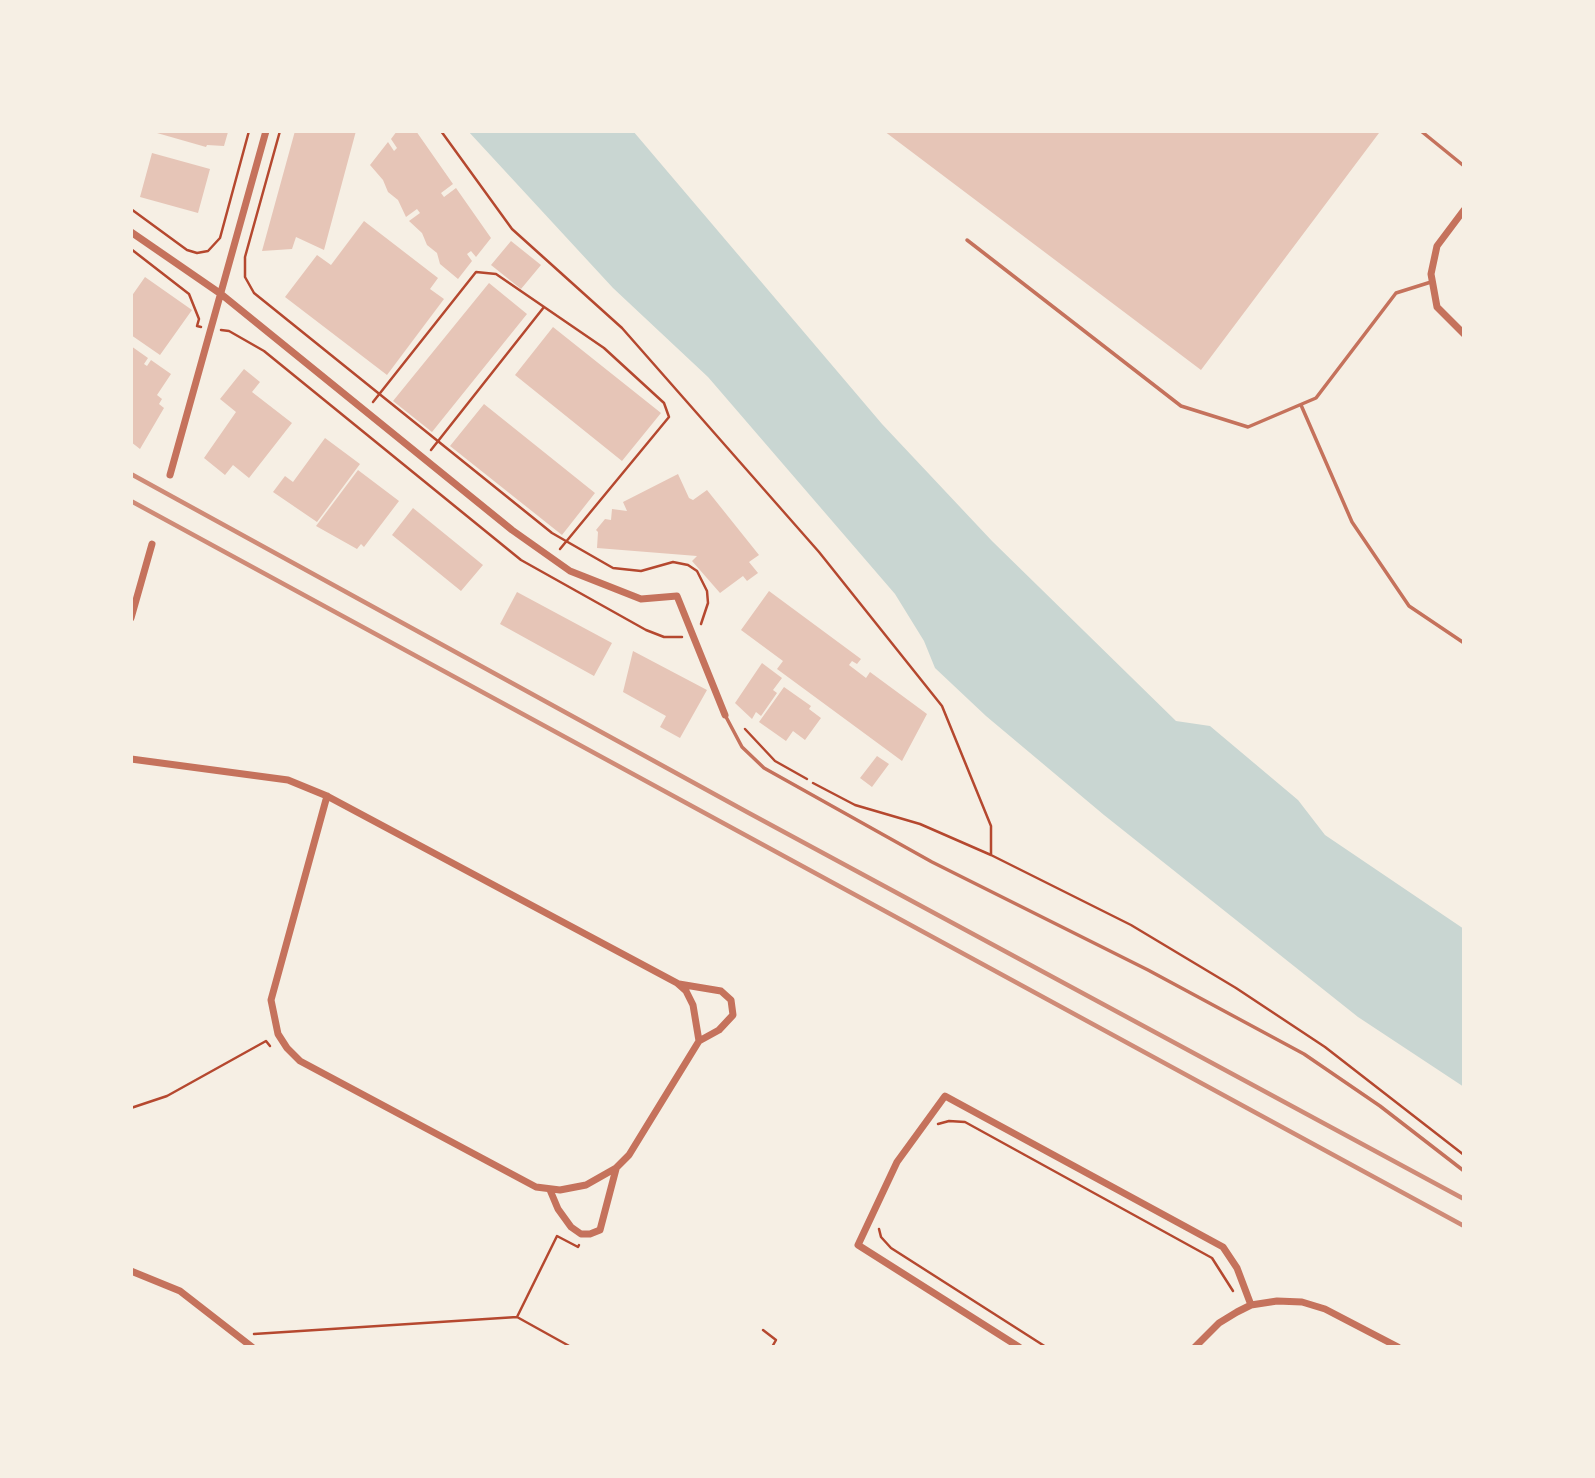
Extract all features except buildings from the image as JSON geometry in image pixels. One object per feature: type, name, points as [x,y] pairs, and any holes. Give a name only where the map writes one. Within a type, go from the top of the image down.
[{"type":"street","points":[[170,475],[266,131]]},
{"type":"street","points":[[1464,210],[1437,246],[1431,282],[1441,313],[1464,334]]},
{"type":"street","points":[[131,232],[221,294],[368,410],[512,530],[570,571],[640,599],[677,596],[725,715]]},
{"type":"street","points":[[131,618],[152,544]]},
{"type":"street","points":[[131,759],[288,780],[327,796],[677,983],[721,990],[731,1000],[733,1015],[719,1030],[699,1041],[629,1155],[616,1168],[586,1185],[550,1190],[520,1181],[300,1061],[278,1034],[271,1000],[275,979],[327,796]]},
{"type":"street","points":[[677,983],[694,1005],[699,1041]]},
{"type":"street","points":[[1019,1347],[858,1245],[897,1162],[945,1096],[1223,1247],[1237,1268],[1251,1305]]},
{"type":"street","points":[[550,1190],[558,1209],[571,1227],[580,1234],[590,1234],[600,1230],[616,1168]]},
{"type":"street","points":[[131,1271],[180,1291],[252,1347]]},
{"type":"street","points":[[1195,1347],[1219,1323],[1251,1305],[1302,1302],[1345,1317],[1398,1347]]},
{"type":"lane","points":[[1421,131],[1464,166]]},
{"type":"lane","points":[[967,240],[1181,406],[1248,427],[1316,398],[1396,293],[1431,282]]},
{"type":"lane","points":[[1301,405],[1352,522],[1409,606],[1464,643]]},
{"type":"lane","points":[[725,715],[742,747],[764,768],[932,862],[1148,970],[1304,1055],[1380,1106],[1464,1171]]},
{"type":"path","points":[[131,209],[187,250],[197,253],[208,251],[220,238],[248,131]]},
{"type":"path","points":[[280,131],[245,257],[245,277],[259,298],[565,541],[621,571],[641,571],[673,562],[688,565],[697,572],[707,591],[708,603],[701,623],[693,634]]},
{"type":"path","points":[[441,131],[512,229],[622,328],[810,542],[942,705],[991,826],[991,855]]},
{"type":"path","points":[[131,249],[190,294],[199,319],[197,326]]},
{"type":"path","points":[[368,410],[476,272],[496,274],[604,348],[664,403],[669,417],[565,541],[554,559]]},
{"type":"path","points":[[426,458],[436,440],[544,307]]},
{"type":"path","points":[[725,715],[740,724],[775,761],[855,805],[920,824],[991,855],[1131,925],[1236,988],[1325,1047],[1464,1155]]},
{"type":"path","points":[[131,1108],[167,1096],[265,1041],[270,1047],[278,1034]]},
{"type":"path","points":[[936,1125],[949,1121],[964,1122],[1212,1258],[1224,1272],[1231,1291],[1247,1293]]},
{"type":"path","points":[[878,1224],[881,1237],[891,1248],[1046,1347]]},
{"type":"path","points":[[517,1317],[557,1236]]},
{"type":"path","points":[[257,1333],[517,1317],[571,1347]]},
{"type":"path","points":[[764,1330],[776,1340],[772,1347]]},
{"type":"shaded area","points":[[468,131],[633,131],[882,424],[992,541],[1176,721],[1210,726],[1298,800],[1325,835],[1464,929],[1464,1087],[1358,1017],[1104,815],[986,716],[935,668],[924,641],[895,594],[708,377],[613,288]]},
{"type":"railway","points":[[131,474],[747,812],[1464,1199]]},
{"type":"railway","points":[[131,501],[1464,1226]]}]
